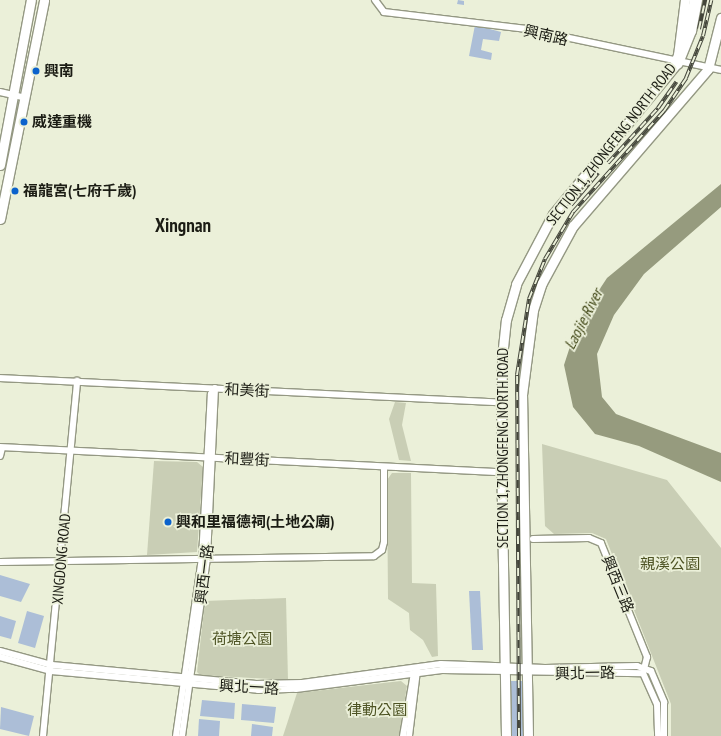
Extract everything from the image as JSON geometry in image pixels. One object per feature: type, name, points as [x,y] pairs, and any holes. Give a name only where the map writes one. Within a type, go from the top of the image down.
[{"type":"highway","points":[[677,62],[690,32],[696,0]]},
{"type":"main road","points":[[0,219],[31,0]]},
{"type":"main road","points":[[0,164],[17,96],[44,0]]},
{"type":"main road","name":"SECTION 1, ZHONGFENG NORTH ROAD","points":[[506,736],[503,669],[501,373],[506,320],[512,298],[530,254],[553,214],[677,62],[685,0]]},
{"type":"main road","name":"SECTION 1, ZHONGFENG NORTH ROAD","points":[[528,736],[522,395],[533,310],[542,283],[573,226],[708,69],[721,18]]},
{"type":"street","name":"興南路","points":[[375,0],[384,12],[527,30],[708,69],[721,70]]},
{"type":"street","points":[[0,92],[17,96]]},
{"type":"street","name":"和美街","points":[[0,378],[495,402]]},
{"type":"street","name":"XINGDONG ROAD","points":[[43,736],[52,668],[77,381]]},
{"type":"street","name":"興西一路","points":[[182,736],[187,680],[204,558],[215,388]]},
{"type":"street","points":[[0,456],[1,447]]},
{"type":"street","name":"和豐街","points":[[1,447],[72,448],[384,467],[495,472]]},
{"type":"street","points":[[0,562],[61,562],[379,554],[384,542],[384,467]]},
{"type":"street","name":"興西三路","points":[[533,539],[589,538],[601,543],[647,656],[644,670],[657,704],[658,736]]},
{"type":"street","points":[[0,651],[52,668]]},
{"type":"street","points":[[0,656],[52,668]]},
{"type":"street","name":"興北一路","points":[[52,668],[296,689],[416,673],[441,664],[527,670],[644,670]]},
{"type":"street","points":[[644,670],[651,671],[664,702],[664,736]]},
{"type":"street","points":[[403,736],[416,673]]},
{"type":"street","points":[[409,736],[416,673]]},
{"type":"street","points":[[176,736],[187,680]]},
{"type":"green space","points":[[395,402],[406,403],[402,425],[411,461],[399,460],[389,419]]},
{"type":"green space","name":"親溪公園","points":[[542,444],[667,480],[721,548],[721,736],[671,736],[671,704],[606,539],[592,533],[554,534],[545,526]]},
{"type":"green space","points":[[154,461],[197,462],[203,467],[197,552],[147,555]]},
{"type":"green space","points":[[392,473],[411,473],[412,583],[436,584],[438,656],[432,657],[423,640],[410,630],[409,613],[388,599],[387,480]]},
{"type":"green space","name":"荷塘公園","points":[[286,598],[288,680],[200,675],[197,672],[205,601]]},
{"type":"green space","name":"律動公園","points":[[401,681],[407,686],[399,736],[283,736],[297,693]]},
{"type":"water","name":"Laojie River","points":[[721,184],[721,207],[644,274],[614,315],[597,354],[602,397],[616,414],[721,453],[721,482],[639,446],[595,434],[573,407],[564,365],[578,322],[607,278]]},
{"type":"building","points":[[458,0],[464,1],[464,5],[457,4]]},
{"type":"building","points":[[475,25],[501,32],[499,41],[483,39],[481,50],[492,53],[491,60],[469,56]]},
{"type":"building","name":"福龍宮(七府千歲)","points":[[11,189],[19,191],[19,194],[10,192]]},
{"type":"building","points":[[0,575],[30,584],[21,602],[0,596]]},
{"type":"building","points":[[469,591],[480,591],[483,650],[472,650]]},
{"type":"building","points":[[27,611],[44,616],[35,648],[18,643]]},
{"type":"building","points":[[0,616],[16,621],[11,639],[0,636]]},
{"type":"building","points":[[511,681],[525,681],[525,736],[511,736]]},
{"type":"building","points":[[202,700],[235,703],[234,719],[200,716]]},
{"type":"building","points":[[242,704],[276,707],[274,723],[241,720]]},
{"type":"building","points":[[1,707],[34,716],[29,736],[0,729]]},
{"type":"building","points":[[199,719],[220,721],[219,736],[198,736]]},
{"type":"building","points":[[252,724],[273,727],[272,736],[251,736]]},
{"type":"railway","points":[[699,29],[705,0]]},
{"type":"railway","points":[[519,736],[517,375],[529,299],[545,259],[573,212],[664,111],[686,78],[703,36],[711,0]]},
{"type":"railway","points":[[608,163],[658,108],[676,82]]},
{"type":"railway","points":[[571,205],[598,173]]},
{"type":"place","name":"興南","points":[[36,71]]},
{"type":"place","name":"威達重機","points":[[24,122]]},
{"type":"place","name":"福龍宮(七府千歲)","points":[[15,191]]},
{"type":"place","name":"興和里福德祠(土地公廟)","points":[[168,522]]},
{"type":"district","name":"Xingnan","points":[[183,226]]}]
